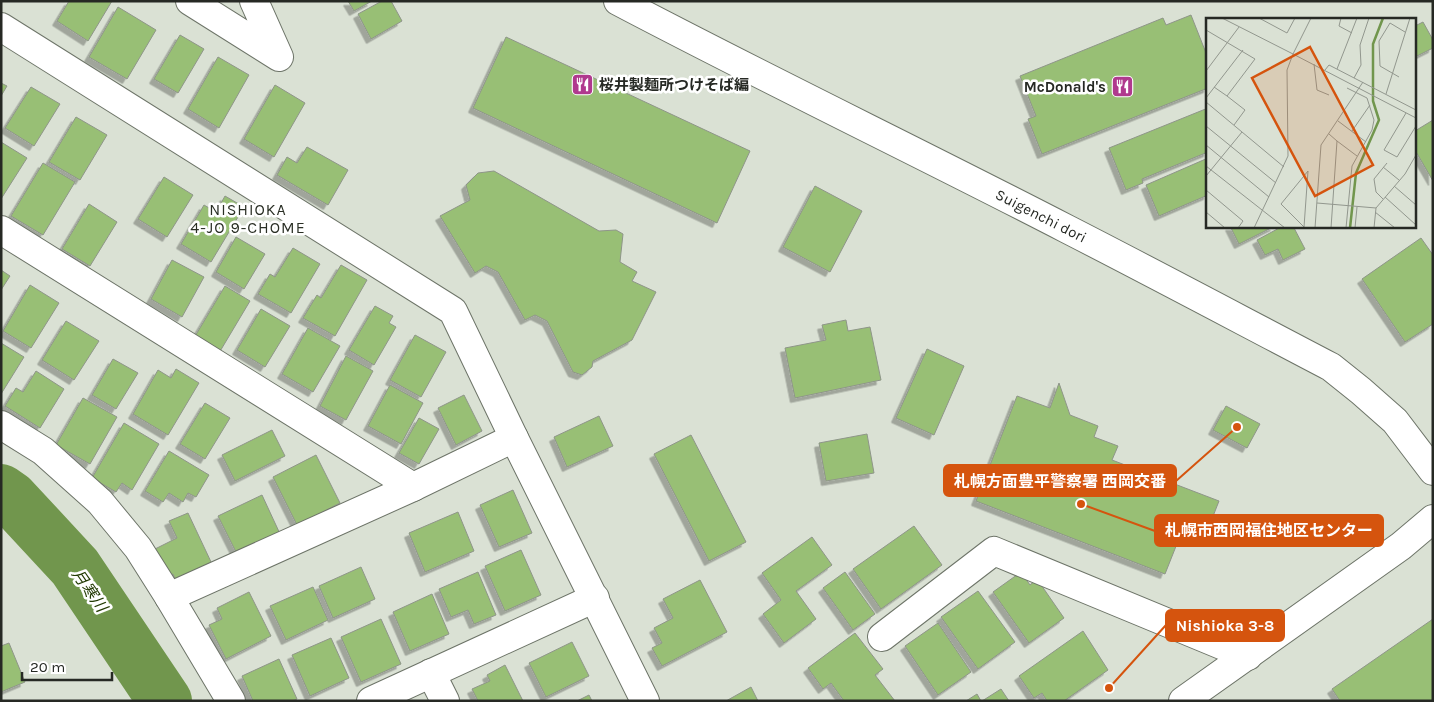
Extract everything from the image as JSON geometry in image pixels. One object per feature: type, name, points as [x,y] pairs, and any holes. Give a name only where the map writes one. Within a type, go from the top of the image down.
[{"type":"street","points":[[190,1],[279,57],[254,1]]},
{"type":"street","name":"Suigenchi dori","points":[[618,1],[738,64],[1067,229],[1331,367],[1361,390],[1395,421],[1433,471]]},
{"type":"street","points":[[1,27],[453,311],[645,701]]},
{"type":"street","points":[[1,230],[413,487]]},
{"type":"street","points":[[1,425],[43,451],[100,502],[138,548],[231,701]]},
{"type":"street","points":[[169,597],[413,487],[514,438]]},
{"type":"street","points":[[1184,701],[1401,546],[1433,520]]},
{"type":"street","points":[[882,637],[994,551],[1248,656]]},
{"type":"street","points":[[371,701],[595,598]]},
{"type":"street","points":[[431,673],[445,701]]},
{"type":"building","points":[[69,1],[112,1],[88,41],[57,21]]},
{"type":"building","points":[[348,1],[372,1],[354,11]]},
{"type":"building","points":[[382,1],[391,1],[402,21],[371,39],[358,14]]},
{"type":"building","points":[[118,7],[156,30],[127,79],[89,57]]},
{"type":"building","points":[[1191,15],[1206,53],[1206,89],[1042,154],[1028,119],[1036,116],[1020,76],[1163,18],[1166,25]]},
{"type":"building","points":[[1423,22],[1433,40],[1433,48],[1416,56],[1416,26]]},
{"type":"building","points":[[180,35],[204,49],[178,93],[154,79]]},
{"type":"building","points":[[506,37],[750,151],[717,223],[473,108]]},
{"type":"building","points":[[218,57],[249,75],[219,128],[188,109]]},
{"type":"building","points":[[1,83],[7,86],[1,96]]},
{"type":"building","points":[[275,85],[305,103],[274,157],[244,139]]},
{"type":"building","points":[[31,87],[60,104],[34,146],[5,128]]},
{"type":"building","points":[[1206,109],[1206,153],[1142,179],[1143,183],[1126,190],[1109,148]]},
{"type":"building","points":[[76,117],[107,135],[80,180],[49,162]]},
{"type":"building","points":[[1433,120],[1433,181],[1416,152],[1416,130]]},
{"type":"building","points":[[1,142],[27,158],[1,199]]},
{"type":"building","points":[[307,147],[348,170],[328,205],[277,175],[287,157],[297,163]]},
{"type":"building","points":[[1206,159],[1206,196],[1159,216],[1146,185]]},
{"type":"building","points":[[43,163],[75,182],[43,235],[11,216]]},
{"type":"building","points":[[494,171],[599,231],[616,230],[623,234],[620,262],[637,272],[632,281],[656,292],[632,340],[593,361],[592,367],[582,375],[573,372],[547,321],[535,315],[525,320],[498,272],[486,266],[475,273],[440,216],[470,200],[466,185],[478,173]]},
{"type":"building","points":[[164,177],[193,195],[167,237],[138,219]]},
{"type":"building","points":[[815,186],[862,211],[830,272],[783,247]]},
{"type":"building","points":[[225,196],[244,207],[211,262],[181,244],[204,205],[216,212]]},
{"type":"building","points":[[89,204],[117,222],[90,266],[62,249]]},
{"type":"building","points":[[1231,228],[1271,228],[1239,244]]},
{"type":"building","points":[[1279,228],[1294,228],[1305,249],[1283,260],[1278,249],[1265,255],[1257,240]]},
{"type":"building","points":[[236,237],[265,254],[244,289],[216,272]]},
{"type":"building","points":[[1421,238],[1433,255],[1433,324],[1405,342],[1362,279]]},
{"type":"building","points":[[293,248],[320,264],[291,313],[258,294],[270,274],[275,277]]},
{"type":"building","points":[[172,260],[204,277],[182,317],[151,299]]},
{"type":"building","points":[[341,265],[367,280],[335,336],[303,318],[317,295],[321,298]]},
{"type":"building","points":[[1,270],[10,276],[1,290]]},
{"type":"building","points":[[30,285],[59,303],[31,348],[3,331]]},
{"type":"building","points":[[225,286],[250,301],[219,353],[194,338]]},
{"type":"building","points":[[375,306],[393,316],[389,323],[396,327],[374,365],[349,350]]},
{"type":"building","points":[[261,309],[290,326],[265,367],[237,350]]},
{"type":"building","points":[[846,320],[848,331],[870,327],[881,380],[795,398],[785,348],[826,340],[822,325]]},
{"type":"building","points":[[66,321],[99,341],[74,380],[42,360]]},
{"type":"building","points":[[308,328],[340,346],[313,392],[282,374]]},
{"type":"building","points":[[415,335],[446,352],[421,397],[390,380]]},
{"type":"building","points":[[1,343],[24,357],[1,394]]},
{"type":"building","points":[[927,349],[964,366],[934,435],[896,418]]},
{"type":"building","points":[[346,356],[373,371],[346,420],[320,406]]},
{"type":"building","points":[[113,359],[138,373],[116,409],[92,395]]},
{"type":"building","points":[[176,369],[199,383],[168,435],[133,414],[158,370],[171,378]]},
{"type":"building","points":[[36,371],[64,389],[40,428],[5,406],[16,388],[23,392]]},
{"type":"building","points":[[1059,383],[1070,415],[1098,426],[1094,437],[1118,446],[1112,460],[1219,501],[1208,529],[1186,521],[1165,574],[976,501],[1017,396],[1050,408]]},
{"type":"building","points":[[390,385],[423,403],[401,444],[368,426]]},
{"type":"building","points":[[464,395],[482,431],[456,445],[438,408]]},
{"type":"building","points":[[83,398],[117,417],[90,464],[56,445]]},
{"type":"building","points":[[205,403],[230,418],[205,459],[180,444]]},
{"type":"building","points":[[1226,406],[1260,424],[1247,448],[1213,430]]},
{"type":"building","points":[[599,416],[613,446],[567,467],[554,437]]},
{"type":"building","points":[[419,418],[439,429],[419,464],[399,453]]},
{"type":"building","points":[[124,423],[159,444],[132,490],[122,483],[116,492],[92,478]]},
{"type":"building","points":[[272,430],[285,456],[235,481],[222,455]]},
{"type":"building","points":[[867,434],[874,473],[826,481],[819,443]]},
{"type":"building","points":[[691,435],[746,542],[709,561],[654,454]]},
{"type":"building","points":[[169,451],[209,475],[196,497],[188,493],[183,502],[169,493],[163,502],[145,491]]},
{"type":"building","points":[[316,455],[340,503],[297,525],[273,477]]},
{"type":"building","points":[[513,490],[532,533],[499,547],[480,505]]},
{"type":"building","points":[[262,495],[281,536],[238,556],[218,516]]},
{"type":"building","points":[[458,512],[474,551],[425,572],[409,533]]},
{"type":"building","points":[[188,513],[212,564],[176,581],[173,574],[164,578],[151,551],[177,538],[169,521]]},
{"type":"building","points":[[914,526],[942,565],[881,609],[853,569]]},
{"type":"building","points":[[812,537],[832,565],[796,591],[816,619],[784,643],[763,614],[781,600],[762,573]]},
{"type":"building","points":[[521,550],[541,595],[505,611],[485,566]]},
{"type":"building","points":[[361,567],[375,599],[333,618],[319,586]]},
{"type":"building","points":[[478,572],[496,615],[474,624],[468,610],[451,617],[439,589]]},
{"type":"building","points":[[845,572],[875,614],[853,630],[823,588]]},
{"type":"building","points":[[1021,572],[1030,585],[1037,579],[1064,618],[1029,643],[993,592]]},
{"type":"building","points":[[700,580],[727,632],[662,666],[652,648],[662,643],[654,628],[673,618],[663,599]]},
{"type":"building","points":[[313,587],[328,620],[286,640],[270,606]]},
{"type":"building","points":[[978,591],[1015,642],[978,669],[941,617]]},
{"type":"building","points":[[249,592],[271,636],[226,659],[209,625],[222,619],[217,608]]},
{"type":"building","points":[[432,594],[449,634],[410,651],[393,612]]},
{"type":"building","points":[[381,619],[401,664],[361,682],[341,637]]},
{"type":"building","points":[[1433,619],[1433,701],[1340,701],[1332,689]]},
{"type":"building","points":[[938,623],[971,672],[938,695],[905,646]]},
{"type":"building","points":[[1083,631],[1108,670],[1064,701],[1047,701],[1042,693],[1034,698],[1019,676]]},
{"type":"building","points":[[855,633],[883,669],[875,675],[895,701],[844,701],[831,683],[823,689],[808,668]]},
{"type":"building","points":[[331,638],[349,678],[310,696],[292,655]]},
{"type":"building","points":[[572,642],[589,676],[546,697],[529,663]]},
{"type":"building","points":[[9,643],[25,682],[1,692],[1,646]]},
{"type":"building","points":[[279,659],[297,699],[292,701],[253,701],[242,676]]},
{"type":"building","points":[[505,665],[523,701],[478,701],[472,689],[490,681],[487,675]]},
{"type":"building","points":[[751,687],[758,701],[726,701]]},
{"type":"building","points":[[1001,689],[1009,701],[982,701]]},
{"type":"building","points":[[977,694],[981,701],[966,701]]},
{"type":"building","points":[[589,695],[592,701],[577,701]]},
{"type":"waterway","name":"月寒川","points":[[1,491],[11,498],[75,567],[165,701]]},
{"type":"place","name":"桜井製麺所つけそば編","points":[[583,85]]},
{"type":"place","name":"McDonald's","points":[[1122,87]]},
{"type":"place","name":"札幌方面豊平警察署 西岡交番","points":[[1237,427]]},
{"type":"place","name":"札幌市西岡福住地区センター","points":[[1081,504]]},
{"type":"place","name":"Nishioka 3-8","points":[[1109,688]]},
{"type":"district","name":"NISHIOKA 4-JO 9-CHOME","points":[[248,218]]}]
